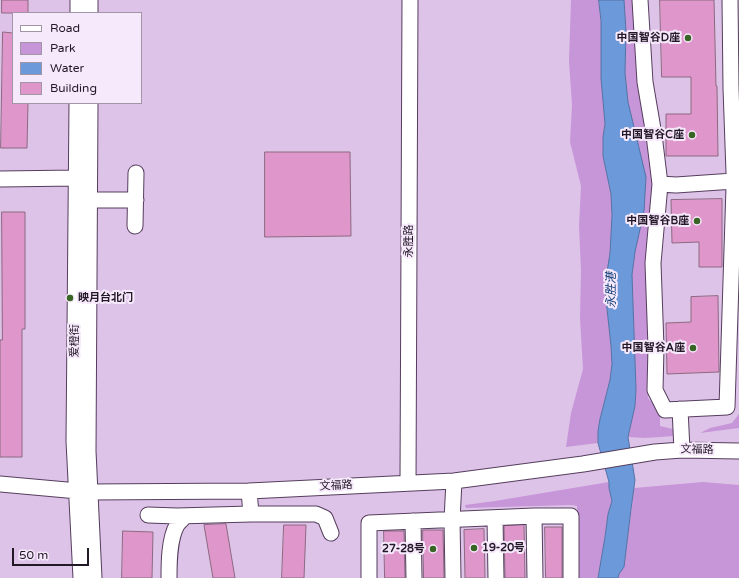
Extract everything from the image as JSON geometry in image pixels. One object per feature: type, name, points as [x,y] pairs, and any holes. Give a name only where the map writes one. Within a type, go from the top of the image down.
[{"type":"street","points":[[78,0],[78,12]]},
{"type":"street","points":[[90,0],[90,12]]},
{"type":"street","name":"永胜路","points":[[408,482],[410,0]]},
{"type":"street","points":[[640,0],[645,82],[660,184],[653,263],[656,347],[655,390],[665,410],[727,407],[736,180],[731,88],[730,0]]},
{"type":"street","name":"爱橙街","points":[[77,104],[74,441],[83,491],[94,578]]},
{"type":"street","name":"爱橙街","points":[[81,578],[83,491],[88,436],[90,104]]},
{"type":"street","points":[[135,226],[136,173]]},
{"type":"street","points":[[0,179],[77,178]]},
{"type":"street","points":[[660,184],[676,185],[736,180]]},
{"type":"street","points":[[89,195],[136,195]]},
{"type":"street","points":[[680,409],[682,450]]},
{"type":"street","name":"文福路","points":[[0,484],[83,491],[249,491],[408,482],[454,481],[583,464],[655,452],[682,450],[739,451]]},
{"type":"street","points":[[453,578],[452,520],[454,481]]},
{"type":"street","points":[[249,491],[251,514]]},
{"type":"street","points":[[148,515],[185,516],[316,514],[325,518],[330,533]]},
{"type":"street","points":[[169,578],[172,536],[177,526],[185,516]]},
{"type":"street","points":[[534,516],[534,578]]},
{"type":"street","points":[[369,578],[369,523],[534,516],[571,516],[571,578]]},
{"type":"street","points":[[495,518],[496,578]]},
{"type":"street","points":[[413,521],[414,578]]},
{"type":"green space","points":[[571,0],[599,0],[601,21],[601,78],[605,124],[603,156],[611,194],[612,215],[610,253],[605,290],[612,364],[610,380],[600,419],[598,443],[566,447],[571,413],[583,369],[580,318],[581,271],[579,226],[581,186],[570,142],[572,105],[569,61]]},
{"type":"green space","points":[[624,0],[636,0],[653,148],[652,356],[648,398],[660,412],[660,426],[673,429],[674,436],[645,438],[628,437],[635,406],[636,389],[632,287],[635,252],[628,102],[625,73],[626,31]]},
{"type":"green space","points":[[739,414],[739,428],[700,433],[710,428],[732,423]]},
{"type":"green space","points":[[609,482],[612,501],[608,514],[598,578],[577,578],[577,506],[466,508],[465,505],[495,501]]},
{"type":"green space","points":[[703,482],[739,485],[739,578],[618,578],[624,567],[634,488]]},
{"type":"water","name":"永胜港","points":[[599,0],[624,0],[626,31],[625,73],[628,102],[646,177],[644,211],[635,252],[632,275],[636,389],[635,406],[628,437],[635,480],[624,567],[618,578],[598,578],[608,514],[612,501],[609,482],[598,443],[600,419],[610,380],[612,364],[605,290],[610,253],[612,215],[611,194],[603,156],[605,124],[601,78],[601,21]]},
{"type":"building","points":[[2,0],[28,0],[28,12],[2,13]]},
{"type":"building","points":[[660,0],[714,0],[718,156],[666,156],[666,114],[691,114],[691,77],[662,77]]},
{"type":"building","points":[[3,32],[12,33],[12,104],[28,104],[27,148],[1,148]]},
{"type":"building","points":[[265,152],[350,152],[351,236],[265,237]]},
{"type":"building","name":"中国智谷B座","points":[[722,199],[722,267],[699,267],[699,242],[672,243],[671,200]]},
{"type":"building","points":[[2,212],[25,212],[25,329],[22,329],[22,457],[0,457]]},
{"type":"building","name":"中国智谷A座","points":[[718,296],[719,372],[667,374],[666,323],[691,322],[691,297]]},
{"type":"building","points":[[226,524],[235,578],[213,578],[204,525]]},
{"type":"building","points":[[284,525],[306,525],[304,578],[282,578]]},
{"type":"building","points":[[524,525],[525,578],[505,578],[504,526]]},
{"type":"building","points":[[545,527],[562,527],[562,578],[546,578]]},
{"type":"building","name":"19-20号","points":[[484,529],[485,578],[465,578],[464,530]]},
{"type":"building","name":"27-28号","points":[[423,530],[443,530],[444,578],[424,578]]},
{"type":"building","points":[[123,531],[153,532],[152,578],[122,578]]},
{"type":"building","points":[[384,531],[404,531],[405,578],[385,578]]},
{"type":"place","name":"中国智谷D座","points":[[688,38]]},
{"type":"place","name":"中国智谷C座","points":[[692,135]]},
{"type":"place","name":"中国智谷B座","points":[[697,221]]},
{"type":"place","name":"映月台北门","points":[[70,298]]},
{"type":"place","name":"中国智谷A座","points":[[693,348]]},
{"type":"place","name":"19-20号","points":[[474,548]]},
{"type":"place","name":"27-28号","points":[[433,549]]}]
